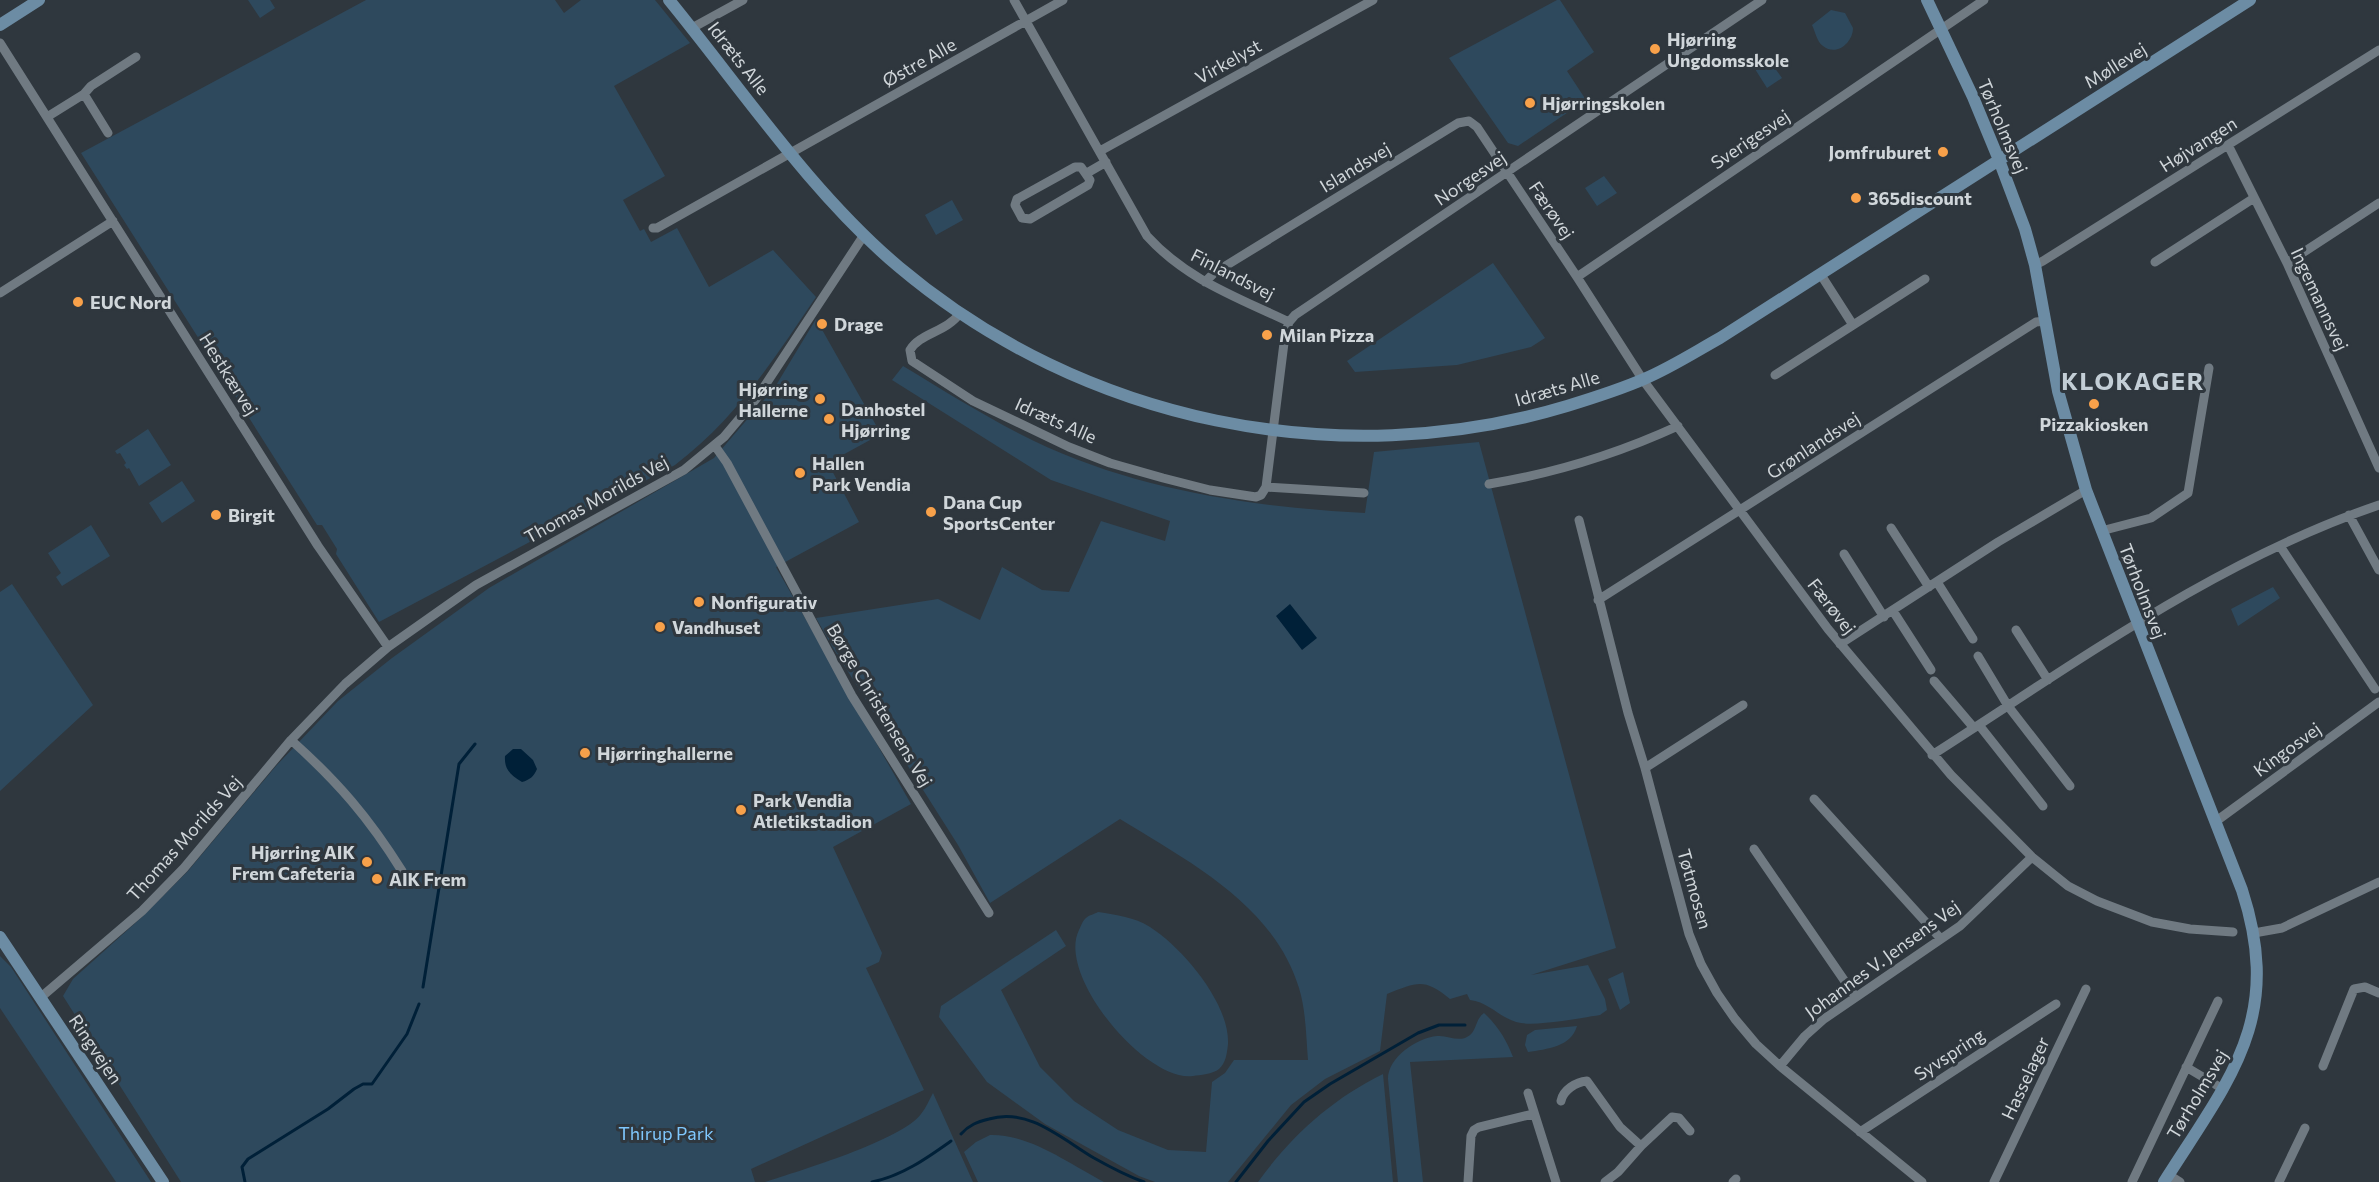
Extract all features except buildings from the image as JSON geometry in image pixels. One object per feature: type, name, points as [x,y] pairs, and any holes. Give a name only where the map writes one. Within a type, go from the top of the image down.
[{"type":"street","points":[[0,25],[39,0]]},
{"type":"street","name":"Idræts Alle","points":[[669,0],[791,153],[864,235],[899,267],[960,313],[1011,346],[1082,380],[1125,396],[1220,423],[1273,431],[1325,436],[1376,437],[1427,434],[1538,415],[1643,380],[1720,338],[1999,160]]},
{"type":"street","points":[[692,28],[743,0]]},
{"type":"street","name":"Finlandsvej","points":[[1014,0],[1147,236],[1164,254],[1188,273],[1289,322]]},
{"type":"street","name":"Østre Alle","points":[[653,228],[657,228],[1063,0]]},
{"type":"street","name":"Virkelyst","points":[[1100,151],[1373,0]]},
{"type":"street","name":"Norgesvej","points":[[1289,322],[1314,302],[1762,0]]},
{"type":"street","name":"Tørholmsvej","points":[[1927,0],[1999,160],[2025,229],[2035,265],[2058,391],[2086,490],[2242,890],[2254,933],[2257,980],[2252,1022],[2243,1051],[2171,1180]]},
{"type":"street","name":"Sverigesvej","points":[[1577,277],[1984,0]]},
{"type":"street","name":"Møllevej","points":[[1999,160],[2250,0]]},
{"type":"street","name":"Hestkærvej","points":[[0,43],[312,536],[387,647]]},
{"type":"street","name":"Højvangen","points":[[2035,265],[2379,50]]},
{"type":"street","points":[[47,117],[136,57]]},
{"type":"street","points":[[84,94],[108,133]]},
{"type":"street","name":"Islandsvej","points":[[1205,282],[1214,273],[1458,123],[1468,121],[1476,127],[1507,173]]},
{"type":"street","name":"Ingemannsvej","points":[[2228,145],[2286,263],[2379,468]]},
{"type":"street","points":[[1087,173],[1106,162]]},
{"type":"street","points":[[1081,166],[1087,173],[1090,180],[1086,187],[1030,219],[1022,218],[1016,208],[1014,203],[1017,199],[1075,167],[1081,166]]},
{"type":"street","name":"Færøvej","points":[[1507,173],[1643,380],[1840,644],[1932,755],[2032,857],[2068,886],[2125,913],[2152,922],[2233,932]]},
{"type":"street","points":[[2155,262],[2254,198]]},
{"type":"street","points":[[2286,263],[2379,203]]},
{"type":"street","points":[[0,293],[113,221]]},
{"type":"street","name":"Thomas Morilds Vej","points":[[40,998],[142,911],[184,867],[291,740],[345,684],[387,647],[476,585],[684,470],[715,446],[737,424],[756,399],[864,235]]},
{"type":"street","points":[[1821,275],[1853,325]]},
{"type":"street","points":[[1775,375],[1925,279]]},
{"type":"street","name":"Idræts Alle","points":[[960,313],[952,324],[912,347],[909,354],[918,366],[973,401],[1042,435],[1110,463],[1210,490],[1250,497],[1261,495],[1266,487],[1364,493]]},
{"type":"street","name":"Grønlandsvej","points":[[1598,600],[2036,322],[2046,321]]},
{"type":"street","points":[[1266,487],[1285,335],[1289,322]]},
{"type":"street","points":[[2101,531],[2151,518],[2188,493],[2209,368]]},
{"type":"street","points":[[1489,484],[1577,466],[1678,426]]},
{"type":"street","name":"Børge Christensens Vej","points":[[715,446],[727,463],[852,696],[988,913]]},
{"type":"street","points":[[1840,644],[1998,542],[2086,490]]},
{"type":"street","points":[[1932,755],[2136,623],[2211,581],[2280,546],[2349,515],[2379,505]]},
{"type":"street","points":[[2349,515],[2379,570]]},
{"type":"street","name":"Tøtmosen","points":[[1579,520],[1628,713],[1646,768],[1689,934],[1701,964],[1717,993],[1756,1044],[1922,1182]]},
{"type":"street","points":[[1891,528],[1973,639]]},
{"type":"street","points":[[2280,546],[2375,689]]},
{"type":"street","points":[[1844,554],[1884,617]]},
{"type":"street","points":[[1893,611],[1931,670]]},
{"type":"street","points":[[2016,630],[2048,680]]},
{"type":"street","points":[[1978,656],[2008,706],[2070,786]]},
{"type":"street","points":[[1934,681],[2043,806]]},
{"type":"street","name":"Kingosvej","points":[[2215,822],[2379,702]]},
{"type":"street","points":[[1646,768],[1743,705]]},
{"type":"street","points":[[291,740],[327,772],[357,805],[402,871]]},
{"type":"street","points":[[1814,799],[1941,939]]},
{"type":"street","points":[[1754,849],[1855,996]]},
{"type":"street","name":"Johannes V. Jensens Vej","points":[[1780,1066],[1805,1036],[1855,996],[1960,926],[2032,857]]},
{"type":"street","points":[[2254,933],[2282,928],[2379,882]]},
{"type":"street","name":"Ringvejen","points":[[0,936],[163,1182]]},
{"type":"street","points":[[2323,1066],[2354,989],[2365,987],[2379,993]]},
{"type":"street","name":"Hasselager","points":[[1994,1182],[2086,989]]},
{"type":"street","points":[[2132,1182],[2218,1001]]},
{"type":"street","name":"Syvspring","points":[[1860,1132],[2056,1004]]},
{"type":"street","points":[[2186,1067],[2223,1089]]},
{"type":"street","points":[[1561,1101],[1564,1092],[1587,1081],[1620,1127],[1641,1146]]},
{"type":"street","points":[[1528,1093],[1556,1182]]},
{"type":"street","points":[[1468,1182],[1471,1136],[1474,1130],[1533,1114]]},
{"type":"street","points":[[1605,1182],[1618,1172],[1641,1146],[1672,1117],[1679,1118],[1690,1131]]},
{"type":"street","points":[[2279,1182],[2305,1128]]},
{"type":"green space","points":[[248,0],[270,0],[275,8],[260,18]]},
{"type":"green space","points":[[366,0],[555,0],[564,13],[581,0],[655,0],[690,43],[614,86],[665,176],[623,200],[640,231],[644,229],[651,242],[677,228],[709,287],[773,250],[816,297],[753,387],[717,428],[675,465],[379,622],[336,554],[337,549],[322,525],[317,525],[81,153]]},
{"type":"green space","points":[[1560,0],[1594,52],[1567,71],[1586,100],[1518,146],[1508,143],[1449,58]]},
{"type":"green space","points":[[1831,10],[1845,13],[1853,28],[1847,43],[1834,50],[1821,44],[1812,25]]},
{"type":"green space","points":[[1769,60],[1782,78],[1767,88],[1755,69]]},
{"type":"green space","points":[[1604,176],[1617,193],[1597,206],[1585,188]]},
{"type":"green space","points":[[952,200],[963,220],[936,235],[925,215]]},
{"type":"green space","points":[[1493,263],[1545,338],[1531,347],[1457,365],[1355,372],[1347,361]]},
{"type":"green space","name":"Hjørringhallerne","points":[[816,319],[881,434],[828,463],[859,522],[776,567],[911,804],[833,847],[882,953],[879,962],[866,968],[924,1090],[751,1169],[755,1182],[181,1182],[63,996],[73,979],[142,917],[188,871],[276,766],[338,701],[392,658],[489,588],[714,458],[775,387]]},
{"type":"green space","points":[[903,366],[1001,424],[1073,458],[1154,484],[1238,501],[1365,513],[1374,452],[1479,442],[1616,948],[1531,975],[1588,965],[1605,999],[1607,1010],[1600,1015],[1529,1024],[1507,1018],[1484,1004],[1470,1000],[1467,994],[1450,999],[1427,985],[1414,985],[1387,994],[1380,1051],[1325,1079],[1291,1105],[1228,1182],[1155,1182],[1139,1176],[1045,1124],[987,1082],[939,1017],[941,1006],[1056,930],[1066,946],[1001,990],[1040,1067],[1074,1101],[1118,1130],[1168,1150],[1206,1152],[1212,1082],[1225,1073],[1234,1060],[1308,1060],[1304,1015],[1299,988],[1287,959],[1270,932],[1249,909],[1200,869],[1120,819],[990,903],[958,845],[816,618],[938,599],[980,620],[1002,567],[1042,590],[1069,592],[1101,521],[1165,541],[1170,521],[1051,480],[892,380]]},
{"type":"green space","points":[[148,429],[171,465],[139,486],[129,468],[127,469],[124,465],[126,463],[120,453],[117,454],[115,451]]},
{"type":"green space","points":[[182,481],[195,501],[162,523],[149,503]]},
{"type":"green space","points":[[91,525],[110,556],[62,586],[56,577],[61,573],[48,553]]},
{"type":"green space","points":[[12,584],[93,705],[0,791],[0,592]]},
{"type":"green space","points":[[2273,587],[2280,598],[2238,626],[2231,609]]},
{"type":"green space","points":[[1098,912],[1119,915],[1150,927],[1163,936],[1202,978],[1213,995],[1227,1028],[1227,1054],[1219,1069],[1193,1076],[1174,1074],[1153,1063],[1131,1045],[1110,1023],[1093,998],[1081,973],[1075,950],[1083,922],[1087,917]]},
{"type":"green space","points":[[0,956],[11,967],[151,1182],[116,1182],[0,1008]]},
{"type":"green space","points":[[1623,972],[1630,1003],[1620,1010],[1608,979]]},
{"type":"green space","points":[[1484,1013],[1501,1033],[1513,1057],[1410,1062],[1423,1182],[1398,1182],[1388,1079],[1393,1063],[1405,1050],[1421,1040],[1437,1036],[1458,1039],[1469,1036]]},
{"type":"green space","points":[[1577,1026],[1574,1033],[1564,1043],[1528,1052],[1525,1045],[1527,1035],[1535,1030]]},
{"type":"green space","points":[[1383,1074],[1393,1182],[1258,1182],[1284,1149],[1314,1120],[1347,1095]]},
{"type":"green space","points":[[933,1093],[973,1182],[765,1182],[849,1154],[893,1134],[921,1114]]},
{"type":"green space","points":[[990,1135],[1020,1139],[1049,1151],[1104,1182],[978,1182],[964,1152],[976,1142]]},
{"type":"shaded area","points":[[1290,604],[1317,638],[1302,650],[1276,616]]},
{"type":"shaded area","points":[[513,749],[521,749],[533,760],[537,769],[535,774],[522,782],[507,769],[505,756]]},
{"type":"waterway","points":[[423,987],[459,764],[475,744]]},
{"type":"waterway","points":[[245,1182],[242,1167],[248,1159],[328,1109],[354,1089],[363,1084],[372,1084],[407,1034],[419,1004]]},
{"type":"waterway","points":[[1236,1182],[1268,1141],[1304,1102],[1330,1084],[1418,1033],[1439,1025],[1465,1025]]},
{"type":"waterway","points":[[961,1134],[970,1126],[985,1120],[1003,1116],[1017,1117],[1044,1127],[1100,1161],[1144,1182]]},
{"type":"waterway","points":[[872,1182],[904,1171],[951,1141]]},
{"type":"place","name":"Hjørring Ungdomsskole","points":[[1655,49]]},
{"type":"place","name":"Hjørringskolen","points":[[1530,103]]},
{"type":"place","name":"Jomfruburet","points":[[1943,152]]},
{"type":"place","name":"365discount","points":[[1856,198]]},
{"type":"place","name":"EUC Nord","points":[[78,302]]},
{"type":"place","name":"Drage","points":[[822,324]]},
{"type":"place","name":"Milan Pizza","points":[[1267,335]]},
{"type":"place","name":"Hjørring Hallerne","points":[[820,399]]},
{"type":"place","name":"Pizzakiosken","points":[[2094,404]]},
{"type":"place","name":"Danhostel Hjørring","points":[[829,419]]},
{"type":"place","name":"Hallen Park Vendia","points":[[800,473]]},
{"type":"place","name":"Dana Cup SportsCenter","points":[[931,512]]},
{"type":"place","name":"Birgit","points":[[216,515]]},
{"type":"place","name":"Nonfigurativ","points":[[699,602]]},
{"type":"place","name":"Vandhuset","points":[[660,627]]},
{"type":"place","name":"Hjørringhallerne","points":[[585,753]]},
{"type":"place","name":"Park Vendia Atletikstadion","points":[[741,810]]},
{"type":"place","name":"Hjørring AIK Frem Cafeteria","points":[[367,862]]},
{"type":"place","name":"AIK Frem","points":[[377,879]]},
{"type":"district","name":"KLOKAGER","points":[[2133,380]]},
{"type":"park label","name":"Thirup Park","points":[[666,1133]]}]
